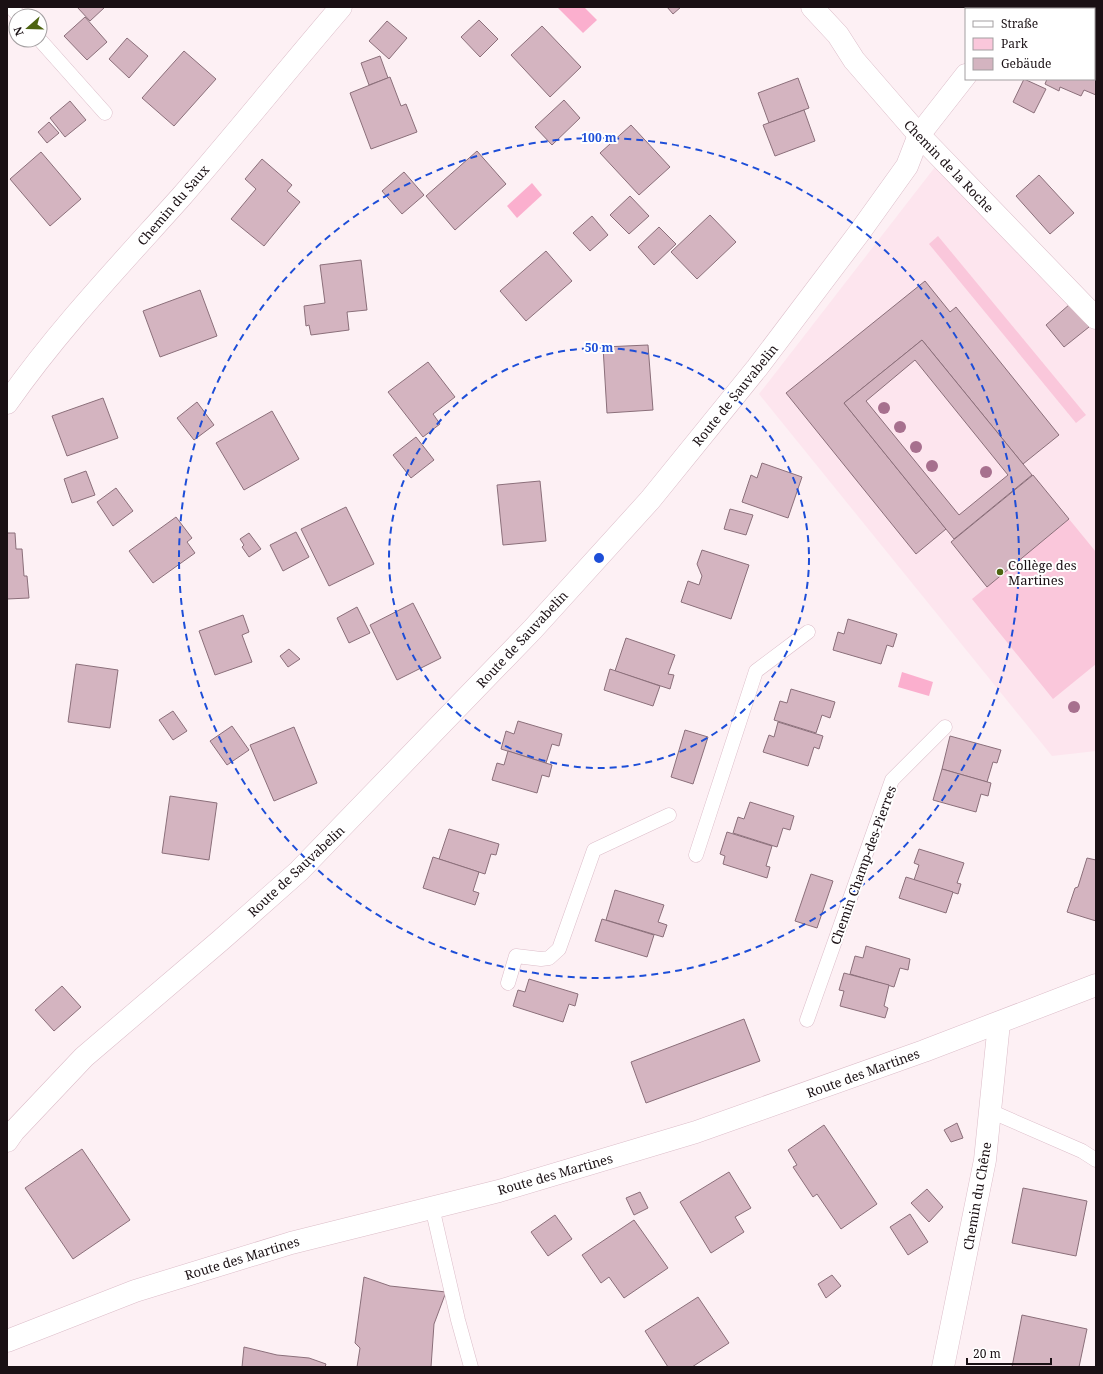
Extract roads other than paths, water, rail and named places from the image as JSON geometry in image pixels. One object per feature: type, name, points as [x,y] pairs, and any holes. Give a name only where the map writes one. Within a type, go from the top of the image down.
[{"type":"street","name":"Chemin du Saux","points":[[7,403],[25,377],[80,311],[182,195],[341,7]]},
{"type":"street","name":"Chemin de la Roche","points":[[812,7],[838,35],[854,60],[918,135],[1096,318]]},
{"type":"street","name":"Route de Sauvabelin","points":[[7,1141],[14,1131],[84,1057],[222,940],[299,871],[533,629],[650,500],[757,368],[863,227],[908,166],[918,135],[965,76]]},
{"type":"street","name":"Route des Martines","points":[[7,1340],[135,1290],[291,1243],[499,1191],[696,1132],[847,1079],[999,1023],[1096,985]]},
{"type":"street","name":"Chemin du Chêne","points":[[943,1367],[985,1160],[999,1023]]},
{"type":"lane","points":[[47,48],[105,113]]},
{"type":"lane","points":[[696,855],[756,671],[808,632]]},
{"type":"lane","name":"Chemin Champ-des-Pierres","points":[[808,1020],[892,780],[945,727]]},
{"type":"lane","points":[[508,983],[516,956],[541,959],[549,958],[559,949],[594,850],[669,816]]},
{"type":"lane","points":[[990,1111],[1082,1151],[1096,1160]]},
{"type":"lane","points":[[432,1207],[458,1320],[471,1367]]},
{"type":"place","name":"Collège des Martines","points":[[1000,572]]}]
